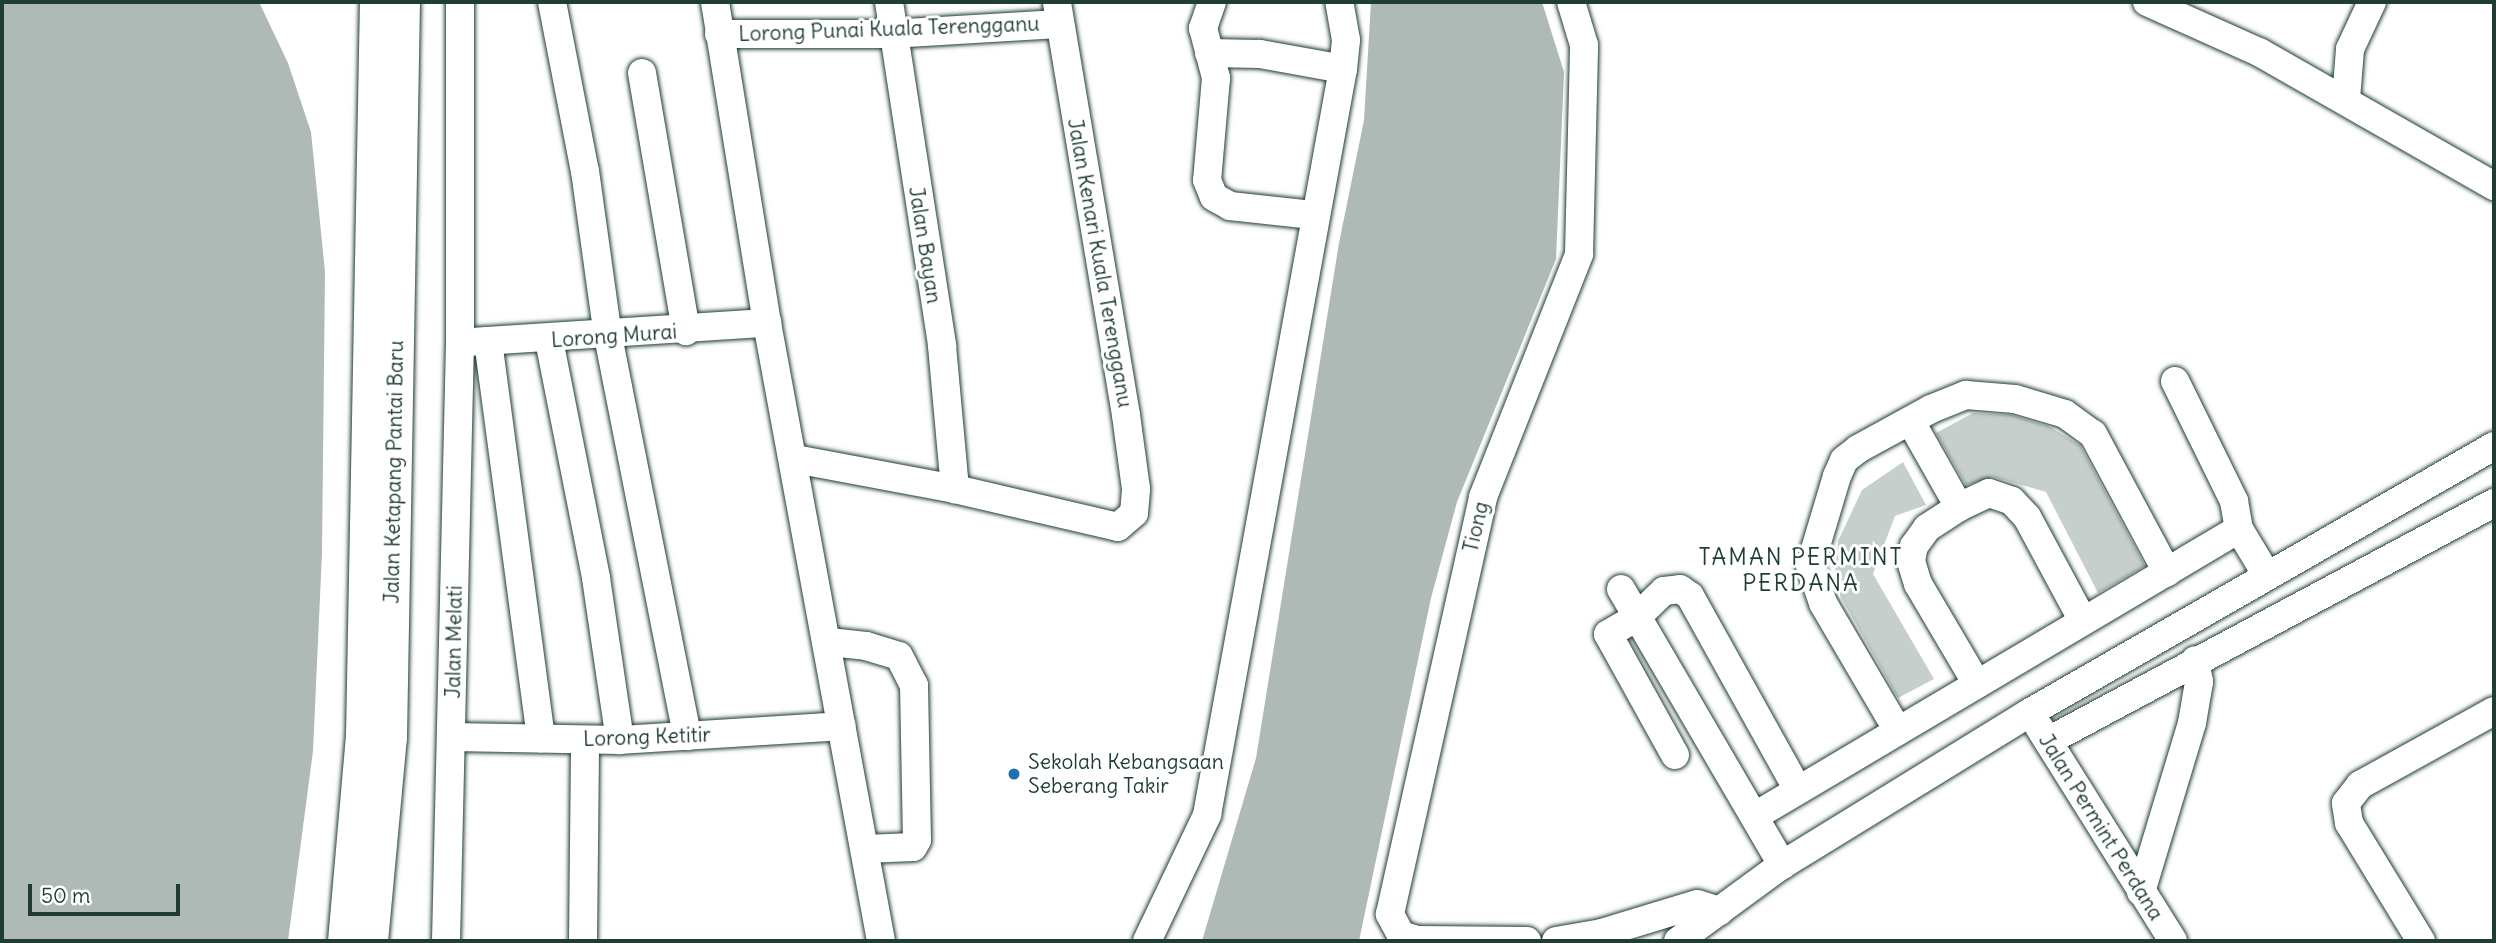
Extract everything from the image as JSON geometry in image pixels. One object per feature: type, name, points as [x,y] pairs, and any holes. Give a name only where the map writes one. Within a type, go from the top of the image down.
[{"type":"main road","name":"Jalan Ketapang Pantai Baru","points":[[345,941],[363,735],[377,2]]},
{"type":"main road","name":"Jalan Ketapang Pantai Baru","points":[[370,941],[389,738],[402,2]]},
{"type":"street","name":"Jalan Melati","points":[[446,941],[460,342],[460,2]]},
{"type":"street","points":[[552,2],[585,170],[608,336],[687,736]]},
{"type":"street","points":[[715,2],[767,323],[829,642],[881,941]]},
{"type":"street","name":"Jalan Bayan","points":[[889,2],[890,34],[942,346],[955,489]]},
{"type":"street","points":[[1212,2],[1203,28],[1216,78],[1207,180],[1214,197],[1230,206],[1313,215]]},
{"type":"street","points":[[1147,941],[1207,815],[1313,215],[1343,69],[1346,40],[1339,2]]},
{"type":"street","name":"Tiong","points":[[1527,941],[1417,940],[1401,935],[1390,915],[1483,497],[1579,254],[1584,45],[1571,2]]},
{"type":"street","points":[[2147,2],[2259,52],[2346,99],[2494,186]]},
{"type":"street","points":[[2346,99],[2350,49],[2372,2]]},
{"type":"street","name":"Lorong Punai Kuala Terengganu","points":[[719,34],[890,34],[1058,13]]},
{"type":"street","name":"Jalan Kenari Kuala Terengganu","points":[[955,489],[1118,527],[1127,522],[1134,513],[1136,489],[1126,415],[1058,13]]},
{"type":"street","points":[[1209,53],[1260,54],[1343,69]]},
{"type":"street","points":[[642,73],[686,331]]},
{"type":"street","name":"Lorong Murai","points":[[460,342],[549,341],[767,323]]},
{"type":"street","points":[[488,341],[541,737]]},
{"type":"street","points":[[549,341],[596,578],[620,740]]},
{"type":"street","points":[[2175,381],[2234,501],[2239,529],[2266,574]]},
{"type":"street","points":[[1898,731],[1823,603],[1810,566],[1844,460],[1954,399],[1980,395],[2065,414],[2093,434],[2168,572]]},
{"type":"street","points":[[1911,422],[1959,507]]},
{"type":"street","points":[[1678,941],[1782,865],[2029,713],[2266,574],[2494,446]]},
{"type":"street","points":[[795,459],[955,489]]},
{"type":"street","points":[[1977,684],[1918,584],[1911,561],[1914,546],[1927,528],[1959,507],[1989,493],[2012,501],[2027,517],[2083,621]]},
{"type":"street","points":[[2048,741],[2195,660],[2494,503]]},
{"type":"street","points":[[1755,816],[2239,529]]},
{"type":"street","points":[[1621,589],[1782,865]]},
{"type":"street","points":[[1675,755],[1608,634],[1637,617],[1664,591],[1680,590],[1690,596],[1798,790]]},
{"type":"street","points":[[829,642],[866,646],[899,656],[914,685],[918,840],[913,847],[865,849]]},
{"type":"street","points":[[2141,892],[2192,723],[2199,682],[2195,660]]},
{"type":"street","name":"Jalan Permint Perdana","points":[[2029,713],[2173,941]]},
{"type":"street","points":[[2421,941],[2349,823],[2346,803],[2360,785],[2493,715]]},
{"type":"street","name":"Lorong Ketitir","points":[[452,737],[541,737],[585,741],[842,726]]},
{"type":"street","points":[[583,941],[585,741]]},
{"type":"street","points":[[1556,941],[1602,933],[1698,904],[1720,911]]},
{"type":"street","points":[[1715,941],[1720,911]]},
{"type":"shaded area","points":[[2,2],[259,2],[288,63],[311,132],[325,272],[322,553],[313,751],[288,941],[2,941]]},
{"type":"shaded area","points":[[1371,2],[1542,2],[1564,72],[1556,259],[1457,502],[1431,598],[1359,941],[1202,941],[1256,758],[1339,243],[1364,120]]},
{"type":"building","points":[[1973,413],[2012,415],[2050,427],[2080,445],[2145,566],[2098,593],[2046,492],[1993,477],[1966,485],[1936,433]]},
{"type":"building","points":[[1903,462],[1926,505],[1895,516],[1873,574],[1934,679],[1898,698],[1834,585],[1838,541],[1862,490]]},
{"type":"place","name":"Sekolah Kebangsaan Seberang Takir","points":[[1014,774]]},
{"type":"district","name":"TAMAN PERMINT PERDANA","points":[[1801,570]]}]
